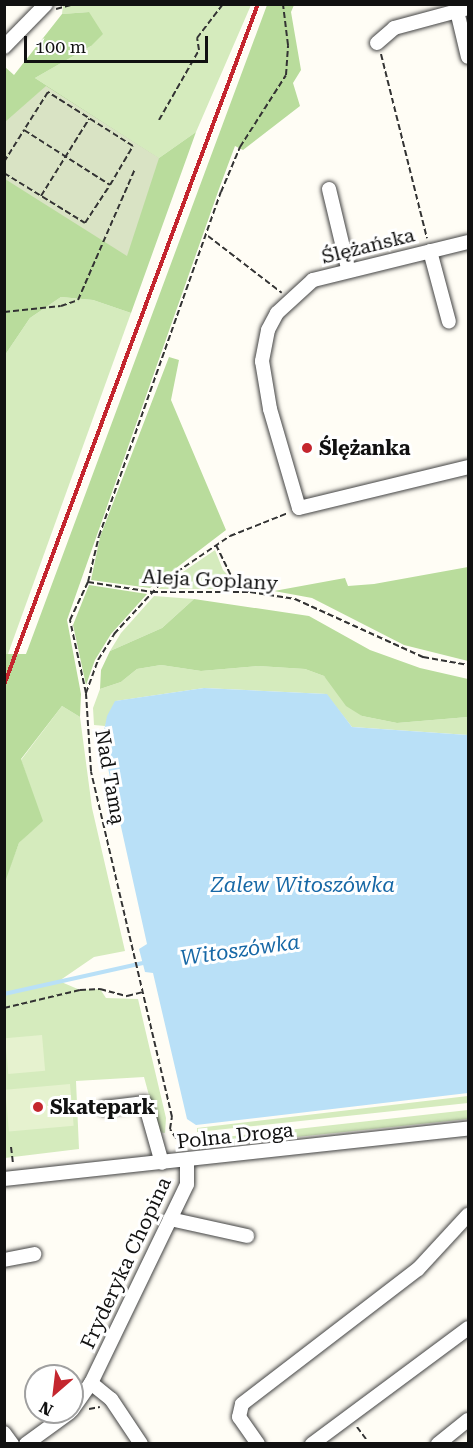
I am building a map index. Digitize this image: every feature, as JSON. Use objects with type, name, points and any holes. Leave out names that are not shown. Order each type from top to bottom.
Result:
[{"type":"street","points":[[4,47],[50,7]]},
{"type":"street","points":[[377,43],[394,28],[463,10],[468,57]]},
{"type":"street","points":[[329,189],[348,268]]},
{"type":"street","name":"Ślężańska","points":[[299,508],[270,409],[262,361],[268,330],[289,298],[313,280],[348,268],[468,242]]},
{"type":"street","points":[[430,251],[449,322]]},
{"type":"street","points":[[299,508],[468,467]]},
{"type":"street","points":[[104,1108],[145,1103],[162,1163]]},
{"type":"street","name":"Polna Droga","points":[[4,1179],[468,1129]]},
{"type":"street","name":"Fryderyka Chopina","points":[[84,1395],[187,1184],[187,1161]]},
{"type":"street","points":[[258,1443],[239,1417],[242,1404],[418,1269],[468,1215]]},
{"type":"street","points":[[170,1219],[247,1236]]},
{"type":"street","points":[[4,1260],[34,1254]]},
{"type":"street","points":[[312,1443],[468,1328]]},
{"type":"street","points":[[91,1383],[111,1399],[141,1443]]},
{"type":"street","points":[[438,1443],[468,1420]]},
{"type":"street","name":"Fryderyka Chopina","points":[[26,1443],[55,1424]]},
{"type":"street","points":[[4,1433],[12,1443]]},
{"type":"path","points":[[50,7],[75,4]]},
{"type":"path","points":[[159,120],[199,50],[197,38],[224,4]]},
{"type":"path","points":[[86,693],[70,620],[88,582],[99,536],[240,147],[286,75],[288,45],[283,4]]},
{"type":"path","points":[[377,43],[430,251]]},
{"type":"path","points":[[4,162],[48,92],[133,146],[85,223],[4,173]]},
{"type":"path","points":[[41,196],[90,119]]},
{"type":"path","points":[[24,130],[110,184]]},
{"type":"path","points":[[4,312],[61,306],[78,300],[135,169]]},
{"type":"path","points":[[207,235],[289,298]]},
{"type":"path","name":"Nad Tamą","points":[[181,1147],[170,1128],[172,1117],[91,771],[86,693],[98,660],[114,634],[152,592],[216,545],[299,508]]},
{"type":"path","points":[[216,545],[231,576],[250,592]]},
{"type":"path","name":"Aleja Goplany","points":[[88,582],[152,592],[250,592],[295,599],[423,657],[468,665]]},
{"type":"path","points":[[4,1008],[80,990],[100,989],[127,996],[143,992]]},
{"type":"path","points":[[11,1147],[13,1163]]},
{"type":"path","points":[[84,1409],[94,1406],[109,1411]]},
{"type":"path","points":[[354,1423],[366,1438]]},
{"type":"green space","points":[[63,5],[251,5],[196,132],[159,158],[35,78],[91,46],[89,12],[62,14]]},
{"type":"green space","points":[[267,5],[294,5],[291,12],[301,70],[293,83],[300,106],[243,150],[235,146],[67,620],[81,694],[80,717],[62,706],[21,759],[43,821],[19,843],[5,882],[5,654],[26,654]]},
{"type":"green space","points":[[89,12],[103,34],[91,46],[35,78],[159,158],[196,132],[131,313],[93,300],[61,297],[30,318],[5,355],[5,67],[14,75],[62,14]]},
{"type":"green space","points":[[46,86],[159,158],[127,256],[5,179],[5,122]]},
{"type":"green space","points":[[61,297],[93,300],[131,313],[8,654],[5,654],[5,355],[30,318]]},
{"type":"green space","points":[[169,357],[179,360],[171,400],[226,530],[150,588],[91,580],[100,537]]},
{"type":"green space","points":[[215,550],[223,570],[241,589],[158,589]]},
{"type":"green space","points":[[468,567],[468,661],[404,645],[312,598],[274,591],[345,578],[348,586],[374,584]]},
{"type":"green space","points":[[89,585],[147,594],[111,634],[95,660],[86,685],[73,625]]},
{"type":"green space","points":[[154,596],[194,599],[162,628],[110,651],[121,633]]},
{"type":"green space","points":[[194,599],[309,616],[370,650],[420,668],[468,679],[468,717],[397,723],[362,716],[346,706],[324,676],[305,669],[258,666],[201,671],[161,665],[137,669],[121,682],[100,689],[101,670],[110,651],[162,628]]},
{"type":"green space","points":[[161,665],[201,671],[258,666],[305,669],[324,676],[362,716],[397,723],[468,717],[468,735],[352,727],[326,694],[204,688],[116,701],[105,726],[94,725],[93,708],[100,689],[121,682],[137,669]]},
{"type":"green space","points":[[62,706],[80,717],[92,808],[125,951],[94,957],[59,981],[80,990],[100,989],[106,998],[138,999],[166,1118],[165,1133],[159,1132],[144,1077],[76,1081],[79,1149],[5,1158],[4,882],[19,843],[42,821],[21,760]]},
{"type":"green space","points":[[42,1035],[45,1071],[8,1074],[5,1038]]},
{"type":"green space","name":"Skatepark","points":[[70,1084],[74,1126],[9,1132],[5,1090]]},
{"type":"green space","points":[[468,1096],[468,1103],[197,1132],[197,1128]]},
{"type":"green space","points":[[468,1110],[468,1119],[229,1144],[216,1138]]},
{"type":"water","name":"Zalew Witoszówka","points":[[204,688],[327,694],[352,727],[468,735],[468,1093],[196,1125],[187,1119],[153,973],[145,972],[139,949],[147,944],[102,741],[107,716],[115,701]]},
{"type":"waterway","name":"Witoszówka","points":[[4,994],[147,962]]},
{"type":"railway","points":[[4,685],[258,4]]},
{"type":"place","name":"Ślężanka","points":[[307,448]]},
{"type":"place","name":"Skatepark","points":[[38,1107]]}]
